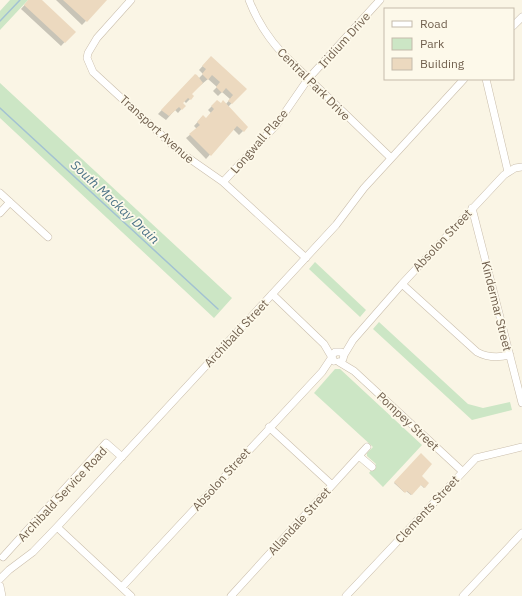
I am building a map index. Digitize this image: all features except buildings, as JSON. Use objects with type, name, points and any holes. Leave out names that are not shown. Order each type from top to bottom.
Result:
[{"type":"street","name":"Transport Avenue","points":[[131,0],[92,46],[87,58],[89,65],[94,72],[180,152],[222,182],[306,258]]},
{"type":"street","name":"Central Park Drive","points":[[249,0],[256,17],[271,41],[308,79],[391,158]]},
{"type":"street","name":"Iridium Drive","points":[[308,79],[380,0]]},
{"type":"street","points":[[514,25],[522,17]]},
{"type":"street","name":"Longwall Place","points":[[222,182],[277,124],[308,79]]},
{"type":"street","name":"Archibald Street","points":[[0,579],[9,570],[33,552],[122,457],[336,225],[364,188],[463,80]]},
{"type":"street","points":[[486,80],[508,172]]},
{"type":"street","name":"Absolon Street","points":[[122,588],[269,427],[353,340],[472,208],[508,172],[522,167]]},
{"type":"street","points":[[0,193],[48,237]]},
{"type":"street","points":[[0,213],[10,202]]},
{"type":"street","name":"Kindermar Street","points":[[472,208],[522,403]]},
{"type":"street","points":[[402,284],[483,356],[494,358],[510,355]]},
{"type":"street","name":"Pompey Street","points":[[272,294],[462,471]]},
{"type":"street","points":[[269,427],[332,485]]},
{"type":"street","name":"Archibald Service Road","points":[[3,557],[106,443],[122,457]]},
{"type":"street","name":"Allandale Street","points":[[231,596],[368,447]]},
{"type":"street","name":"Clements Street","points":[[346,596],[462,471],[476,458],[522,447]]},
{"type":"street","points":[[360,456],[372,467]]},
{"type":"street","points":[[57,527],[131,596]]},
{"type":"street","points":[[463,596],[522,533]]},
{"type":"street","points":[[0,586],[2,596]]},
{"type":"green space","points":[[10,0],[28,0],[0,30],[0,11]]},
{"type":"green space","points":[[0,83],[232,298],[214,318],[0,118]]},
{"type":"green space","points":[[315,262],[366,310],[360,317],[309,269]]},
{"type":"green space","points":[[379,322],[468,404],[483,408],[510,402],[512,410],[472,420],[373,329]]},
{"type":"green space","points":[[335,369],[340,369],[422,445],[383,487],[369,473],[376,464],[367,456],[367,453],[373,447],[314,393]]},
{"type":"waterway","points":[[0,21],[20,0]]},
{"type":"waterway","name":"South Mackay Drain","points":[[0,108],[218,309]]}]
